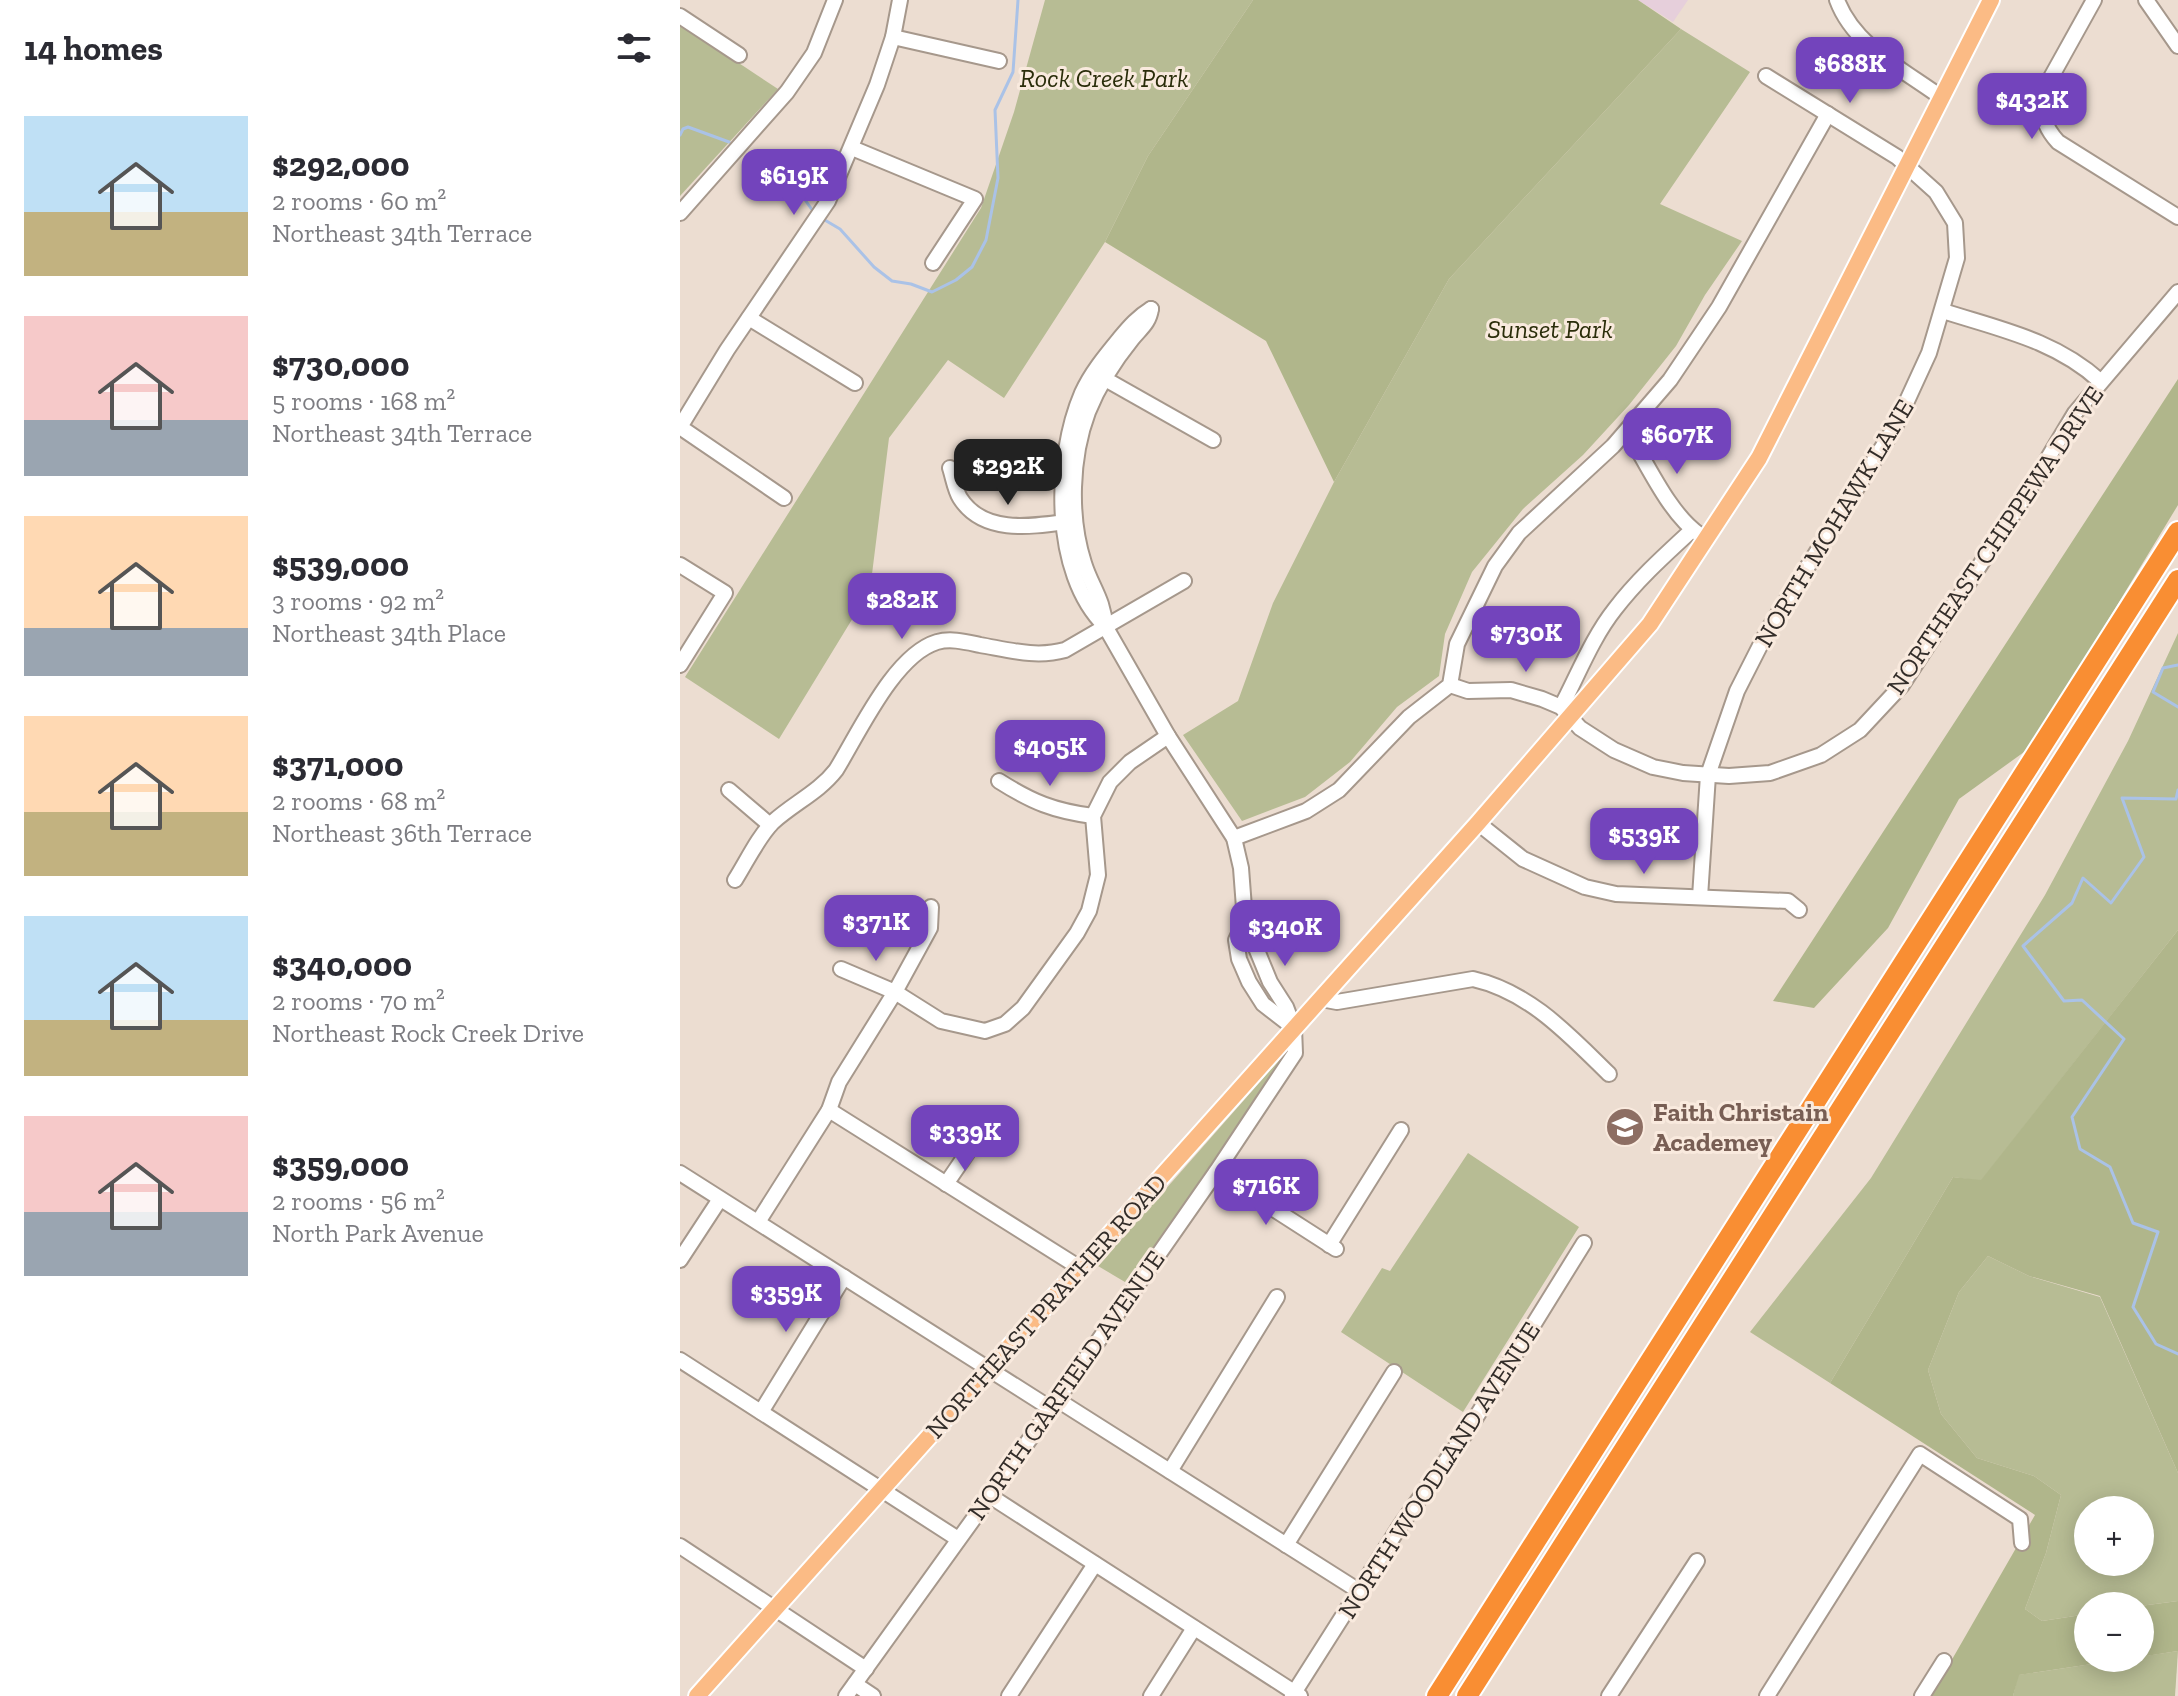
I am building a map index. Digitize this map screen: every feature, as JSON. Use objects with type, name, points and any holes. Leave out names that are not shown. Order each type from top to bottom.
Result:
[{"type":"highway","points":[[1437,1696],[2178,532]]},
{"type":"highway","points":[[1467,1696],[2178,580]]},
{"type":"main road","name":"NORTHEAST PRATHER ROAD","points":[[697,1696],[1478,823],[1566,712],[1650,624],[1759,458],[1991,0]]},
{"type":"street","points":[[680,213],[787,92],[814,53],[835,0]]},
{"type":"street","points":[[784,498],[680,427],[828,201],[877,85],[893,37],[900,0]]},
{"type":"street","points":[[1837,0],[1847,23],[1864,42],[1942,98]]},
{"type":"street","points":[[2094,0],[2044,90],[2041,107],[2045,124],[2058,142],[2178,217]]},
{"type":"street","points":[[2146,0],[2178,46]]},
{"type":"street","points":[[680,16],[739,55]]},
{"type":"street","points":[[893,37],[999,61]]},
{"type":"street","name":"NORTH MOHAWK LANE","points":[[1700,897],[1708,775],[1744,674],[1768,630],[1895,427],[1924,368],[1957,258],[1955,223],[1936,192],[1897,157],[1766,76]]},
{"type":"street","points":[[1234,838],[1306,811],[1339,790],[1409,717],[1450,685],[1457,644],[1495,566],[1533,519],[1627,431],[1670,380],[1701,337],[1828,114]]},
{"type":"street","points":[[852,148],[975,199],[933,263]]},
{"type":"street","name":"NORTHEAST CHIPPEWA DRIVE","points":[[1566,712],[1600,743],[1635,760],[1653,767],[1708,775],[1770,773],[1800,764],[1841,743],[1879,712],[1902,685],[2027,493],[2052,447],[2100,381],[2178,292]]},
{"type":"street","points":[[1943,311],[2047,344],[2082,364],[2100,381]]},
{"type":"street","points":[[749,318],[855,383]]},
{"type":"street","points":[[1213,440],[1100,376],[1079,445],[1070,521],[1085,567],[1104,608],[1105,626],[1168,736],[1234,838],[1241,868],[1245,921],[1270,982],[1286,1007],[1294,1028]]},
{"type":"street","points":[[1627,431],[1673,507],[1692,530],[1707,540]]},
{"type":"street","points":[[950,468],[959,497],[987,522],[1006,526],[1070,521]]},
{"type":"street","points":[[1450,685],[1468,691],[1489,689],[1518,692],[1566,712],[1601,629],[1614,610],[1665,552],[1692,530]]},
{"type":"street","points":[[680,565],[725,593],[680,665]]},
{"type":"street","points":[[735,880],[770,825],[824,785],[899,667],[922,649],[939,642],[956,641],[1047,655],[1065,650],[1184,581]]},
{"type":"street","points":[[841,969],[895,992],[941,1021],[985,1031],[1005,1024],[1023,1008],[1077,933],[1089,911],[1098,875],[1093,816],[1110,782],[1130,762],[1168,736]]},
{"type":"street","points":[[999,781],[1032,802],[1062,812],[1093,816]]},
{"type":"street","points":[[729,790],[770,825]]},
{"type":"street","points":[[1478,823],[1523,859],[1585,887],[1616,894],[1788,901],[1799,910]]},
{"type":"street","points":[[758,1222],[829,1110],[839,1082],[895,992],[930,928],[931,907]]},
{"type":"street","points":[[1321,999],[1337,1002],[1473,979],[1494,984],[1553,1020],[1609,1074]]},
{"type":"street","name":"NORTH GARFIELD AVENUE","points":[[850,1690],[990,1496],[1288,1065],[1296,1044],[1294,1028]]},
{"type":"street","points":[[829,1110],[1080,1268]]},
{"type":"street","points":[[1216,1172],[1332,1247],[1401,1130]]},
{"type":"street","points":[[946,1184],[974,1143]]},
{"type":"street","points":[[680,1173],[990,1369],[1170,1471],[1359,1591]]},
{"type":"street","points":[[680,1260],[720,1199]]},
{"type":"street","name":"NORTH WOODLAND AVENUE","points":[[1295,1695],[1400,1526],[1478,1414],[1584,1243]]},
{"type":"street","points":[[761,1412],[844,1277]]},
{"type":"street","points":[[1170,1471],[1277,1297]]},
{"type":"street","points":[[680,1360],[958,1539]]},
{"type":"street","points":[[1286,1545],[1394,1372]]},
{"type":"street","points":[[1767,1696],[1920,1454],[2020,1519],[2022,1543]]},
{"type":"street","points":[[990,1496],[1295,1695]]},
{"type":"street","points":[[680,1546],[866,1669]]},
{"type":"street","points":[[1609,1696],[1697,1561]]},
{"type":"street","points":[[1009,1696],[1095,1564]]},
{"type":"street","points":[[1151,1696],[1194,1628]]},
{"type":"street","points":[[1922,1696],[1944,1661]]},
{"type":"street","points":[[850,1690],[873,1696]]},
{"type":"shaded area","points":[[1638,0],[1688,0],[1673,22]]},
{"type":"green space","name":"Rock Creek Park","points":[[1045,0],[1253,0],[1148,156],[1105,242],[1004,398],[948,360],[889,438],[870,590],[779,739],[685,677],[981,208],[1014,112]]},
{"type":"green space","points":[[1253,0],[1638,0],[1681,29],[1449,279],[1334,482],[1266,341],[1105,242],[1148,156]]},
{"type":"green space","points":[[680,24],[778,89],[680,196]]},
{"type":"green space","name":"Sunset Park","points":[[1681,29],[1750,72],[1660,204],[1742,241],[1705,295],[1676,346],[1629,405],[1583,455],[1523,509],[1472,572],[1445,634],[1439,676],[1397,707],[1350,762],[1305,797],[1242,821],[1183,735],[1238,701],[1273,603],[1334,482],[1449,279]]},
{"type":"green space","points":[[2178,379],[2178,505],[2031,747],[1959,799],[1888,928],[1814,1008],[1773,1001]]},
{"type":"green space","points":[[2178,633],[2178,930],[1981,1181],[1953,1177],[1830,1383],[1750,1332],[1871,1178],[2045,895],[2128,741]]},
{"type":"green space","points":[[2178,930],[2178,1473],[2100,1296],[2029,1276],[1988,1256],[1959,1292],[1928,1370],[1941,1414],[1977,1458],[2034,1476],[2061,1495],[2046,1553],[2025,1609],[2042,1621],[2074,1616],[2074,1667],[2019,1675],[2013,1696],[1931,1696],[2035,1515],[1830,1383],[1953,1177],[1981,1180]]},
{"type":"green space","points":[[1289,1049],[1278,1071],[1130,1285],[1098,1266]]},
{"type":"green space","points":[[1468,1153],[1579,1227],[1463,1412],[1341,1332],[1382,1268],[1390,1271]]},
{"type":"green space","points":[[1988,1256],[2029,1276],[2100,1297],[2178,1473],[2178,1601],[2154,1604],[2154,1592],[2074,1592],[2074,1616],[2042,1621],[2025,1609],[2046,1553],[2061,1495],[2034,1476],[1977,1458],[1941,1414],[1928,1370],[1959,1292]]},
{"type":"green space","points":[[2178,1601],[2178,1651],[2154,1655],[2154,1604]]},
{"type":"green space","points":[[2178,1651],[2175,1696],[2013,1696],[2018,1675],[2074,1667],[2074,1672],[2154,1672],[2154,1655]]},
{"type":"waterway","points":[[823,219],[840,229],[874,267],[892,281],[932,292],[956,280],[972,267],[986,240],[998,178],[995,110],[1013,72],[1018,0]]},
{"type":"waterway","points":[[680,135],[688,127],[729,142]]},
{"type":"waterway","points":[[751,155],[780,172],[796,187],[815,214]]},
{"type":"waterway","points":[[2178,665],[2163,668],[2153,692],[2178,707]]},
{"type":"waterway","points":[[2178,790],[2176,799],[2122,798],[2144,857],[2111,903],[2083,878],[2072,903],[2023,946],[2064,1001],[2082,1000],[2124,1039],[2072,1117],[2080,1149],[2110,1167],[2133,1223],[2158,1232],[2133,1307],[2156,1344],[2178,1354]]},
{"type":"place","name":"Faith Christain Academey","points":[[1625,1127]]}]
